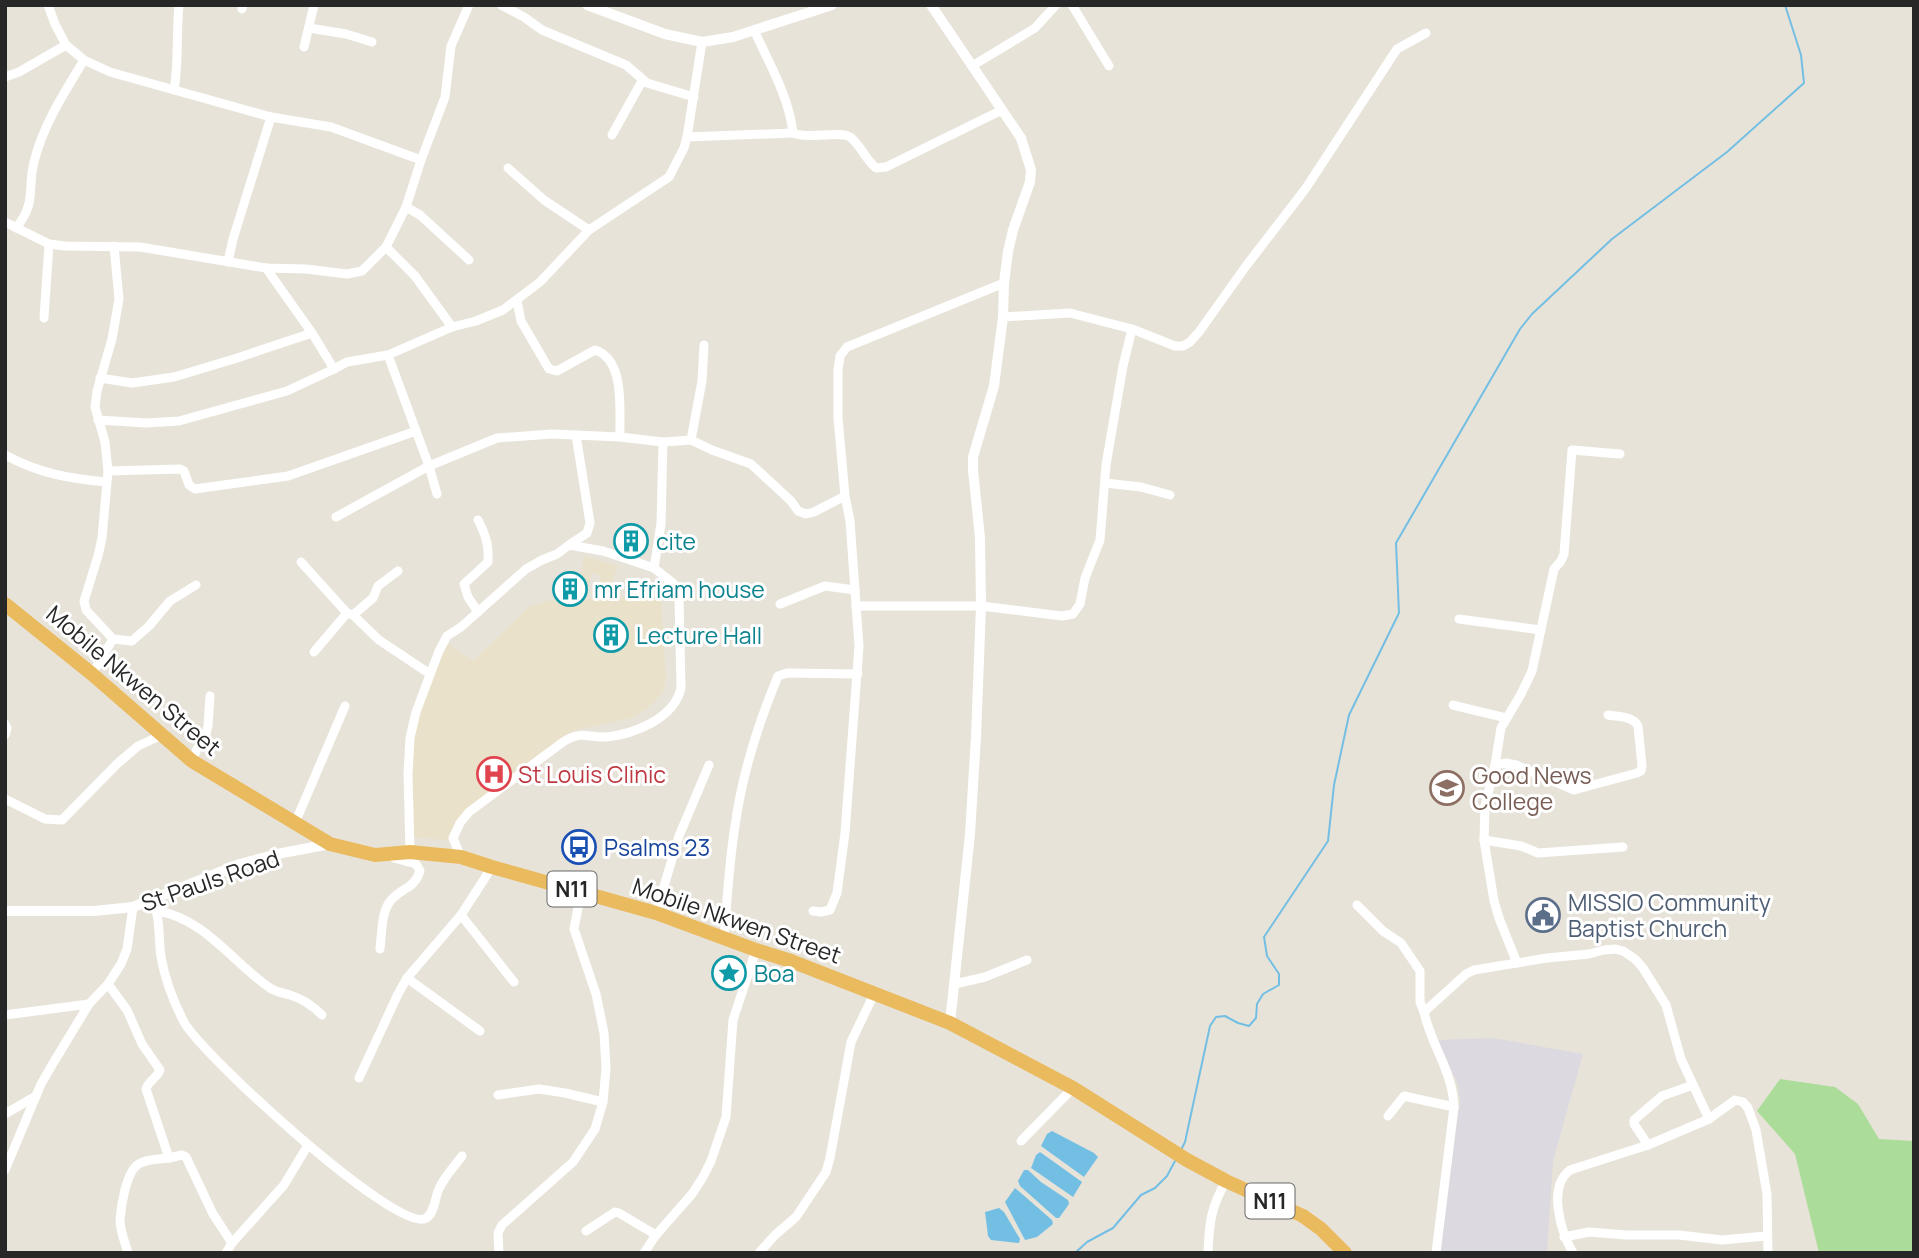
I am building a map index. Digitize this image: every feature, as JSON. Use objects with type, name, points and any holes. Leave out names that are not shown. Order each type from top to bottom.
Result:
[{"type":"highway","name":"Mobile Nkwen Street","points":[[5,604],[92,674],[192,761],[330,844],[375,855],[410,852],[461,857],[656,913],[791,961],[950,1023],[1073,1088],[1187,1160],[1303,1216],[1321,1229],[1345,1253]]},
{"type":"street","points":[[48,5],[66,45],[84,60],[118,75],[271,117],[331,127],[421,160]]},
{"type":"street","points":[[174,90],[178,64],[179,5]]},
{"type":"street","points":[[304,47],[314,5]]},
{"type":"street","points":[[5,222],[49,244],[159,250],[266,268],[347,274],[362,271],[386,247],[406,207],[445,97],[451,46],[469,5]]},
{"type":"street","points":[[500,5],[542,30],[626,65],[633,69],[642,81],[694,97]]},
{"type":"street","points":[[592,6],[665,34],[702,42],[733,37],[832,5]]},
{"type":"street","points":[[931,5],[1021,138],[1031,167],[1030,183],[1013,230],[1004,283],[1003,317],[994,386],[973,457],[980,538],[981,606],[971,834],[950,1023]]},
{"type":"street","points":[[1072,5],[1110,66]]},
{"type":"street","points":[[972,66],[1035,28],[1052,6]]},
{"type":"street","points":[[309,28],[346,34],[372,42]]},
{"type":"street","points":[[754,30],[783,94],[793,133]]},
{"type":"street","points":[[1003,317],[1070,313],[1132,329],[1175,345],[1183,346],[1190,342],[1306,188],[1397,49],[1426,33]]},
{"type":"street","points":[[97,420],[126,423],[180,421],[287,391],[347,362],[388,355],[453,327],[503,310],[540,282],[589,230],[669,177],[687,137],[702,42]]},
{"type":"street","points":[[5,77],[66,45]]},
{"type":"street","points":[[16,228],[28,209],[34,163],[52,113],[84,60]]},
{"type":"street","points":[[612,135],[642,81]]},
{"type":"street","points":[[687,137],[842,134],[850,137],[868,162],[876,168],[886,167],[1002,110]]},
{"type":"street","points":[[228,262],[271,117]]},
{"type":"street","points":[[508,168],[544,200],[589,230]]},
{"type":"street","points":[[406,207],[420,215],[469,260]]},
{"type":"street","points":[[44,318],[49,244]]},
{"type":"street","points":[[114,246],[119,299],[95,407],[105,442],[108,471],[102,538],[84,601],[86,610],[113,639],[132,641],[170,601],[196,585]]},
{"type":"street","points":[[386,247],[415,275],[453,327]]},
{"type":"street","points":[[266,268],[334,369]]},
{"type":"street","points":[[813,911],[830,910],[837,893],[845,833],[858,674],[859,646],[850,521],[838,418],[840,356],[847,347],[1004,283]]},
{"type":"street","points":[[517,301],[521,321],[552,371],[557,371],[595,351],[603,353],[610,360],[615,368],[619,390],[620,437]]},
{"type":"street","points":[[856,606],[981,606],[1062,616],[1073,614],[1080,604],[1085,578],[1100,540],[1106,465],[1132,329]]},
{"type":"street","points":[[100,378],[132,383],[174,377],[312,333]]},
{"type":"street","points":[[691,440],[702,381],[704,345]]},
{"type":"street","points":[[388,355],[437,494]]},
{"type":"street","points":[[108,471],[180,469],[184,471],[189,485],[195,489],[240,484],[288,476],[416,430]]},
{"type":"street","points":[[335,517],[429,466],[497,438],[552,434],[663,442],[691,440],[751,464],[791,500],[798,511],[806,514],[845,496]]},
{"type":"street","points":[[410,852],[410,738],[430,674],[447,636],[526,569],[557,554],[587,533],[590,523],[576,435]]},
{"type":"street","points":[[653,568],[660,524],[663,442]]},
{"type":"street","points":[[1517,963],[1496,909],[1484,840],[1485,806],[1499,737],[1529,679],[1554,569],[1564,554],[1572,450],[1620,454]]},
{"type":"street","points":[[5,455],[24,465],[63,477],[106,482]]},
{"type":"street","points":[[1105,483],[1141,487],[1170,495]]},
{"type":"street","points":[[478,520],[486,535],[488,562],[464,584],[468,597],[478,612]]},
{"type":"street","points":[[461,857],[453,838],[460,823],[482,802],[576,734],[601,737],[640,729],[656,720],[674,704],[679,695],[679,596],[673,583],[653,568],[603,551],[569,545]]},
{"type":"street","points":[[301,562],[350,614],[379,640],[430,674]]},
{"type":"street","points":[[314,652],[350,614],[373,598],[378,586],[398,571]]},
{"type":"street","points":[[780,604],[825,586],[855,590]]},
{"type":"street","points":[[1459,619],[1541,630]]},
{"type":"street","points":[[92,674],[113,639]]},
{"type":"street","points":[[724,938],[734,827],[742,786],[778,676],[787,673],[858,674]]},
{"type":"street","points":[[192,761],[197,749],[204,742],[210,696]]},
{"type":"street","points":[[1453,705],[1507,718]]},
{"type":"street","points":[[295,823],[345,706]]},
{"type":"street","points":[[1495,765],[1516,765],[1574,790],[1641,771],[1638,726],[1631,719],[1608,715]]},
{"type":"street","points":[[5,724],[8,728],[5,735]]},
{"type":"street","points":[[5,799],[45,819],[62,820],[127,755],[138,746],[162,735]]},
{"type":"street","points":[[656,913],[679,836],[709,765]]},
{"type":"street","points":[[1484,840],[1521,846],[1538,853],[1623,847]]},
{"type":"street","name":"St Pauls Road","points":[[5,911],[94,911],[133,907],[240,864],[330,844]]},
{"type":"street","points":[[375,855],[416,864],[420,871],[416,881],[391,899],[385,910],[380,948]]},
{"type":"street","points":[[359,1077],[407,978],[461,915],[492,867]]},
{"type":"street","points":[[499,1253],[498,1233],[502,1225],[573,1162],[595,1129],[603,1102],[606,1068],[604,1033],[596,994],[574,929],[582,892]]},
{"type":"street","points":[[152,900],[158,911],[159,938],[166,979],[186,1026],[201,1045],[276,1118],[391,1208],[414,1218],[424,1219],[429,1215],[442,1182],[462,1156]]},
{"type":"street","points":[[1357,905],[1383,931],[1401,943],[1420,971],[1420,1002],[1452,1086],[1454,1107],[1436,1253]]},
{"type":"street","points":[[5,1170],[36,1096],[55,1060],[89,1004],[108,984],[121,964],[127,949],[133,907]]},
{"type":"street","points":[[158,911],[180,916],[232,954],[267,986],[276,992],[306,1002],[323,1015]]},
{"type":"street","points":[[461,915],[514,982]]},
{"type":"street","points":[[1424,1012],[1466,974],[1474,971],[1615,949],[1623,951],[1635,959],[1655,984],[1666,1005],[1681,1059],[1709,1119]]},
{"type":"street","points":[[644,1253],[692,1194],[703,1177],[720,1136],[726,1117],[733,1020],[756,950]]},
{"type":"street","points":[[955,984],[985,977],[1027,960]]},
{"type":"street","points":[[407,978],[480,1031]]},
{"type":"street","points":[[108,984],[127,1010],[142,1044],[160,1070],[145,1089],[169,1158]]},
{"type":"street","points":[[759,1253],[796,1217],[826,1172],[852,1042],[874,994]]},
{"type":"street","points":[[5,1015],[89,1004]]},
{"type":"street","points":[[1648,1145],[1634,1120],[1662,1096],[1693,1085]]},
{"type":"street","points":[[1021,1141],[1073,1088]]},
{"type":"street","points":[[498,1095],[539,1089],[603,1102]]},
{"type":"street","points":[[5,1114],[36,1096]]},
{"type":"street","points":[[1388,1116],[1404,1096],[1454,1107]]},
{"type":"street","points":[[1573,1253],[1561,1225],[1558,1197],[1562,1175],[1648,1145],[1709,1119],[1735,1100],[1743,1102],[1748,1108],[1756,1130],[1767,1194],[1768,1253]]},
{"type":"street","points":[[226,1253],[284,1185],[308,1144]]},
{"type":"street","points":[[128,1253],[120,1219],[127,1185],[136,1166],[143,1162],[182,1155],[186,1157],[213,1214],[232,1243]]},
{"type":"street","points":[[1208,1253],[1209,1221],[1217,1196],[1226,1181]]},
{"type":"street","points":[[586,1231],[615,1212],[656,1235]]},
{"type":"street","points":[[1564,1237],[1589,1232],[1679,1235],[1722,1240],[1766,1236]]},
{"type":"shaded area","points":[[584,556],[618,566],[608,591],[598,589],[601,576],[592,573],[588,587],[580,585]]},
{"type":"shaded area","points":[[661,598],[666,680],[663,692],[647,709],[631,718],[571,731],[487,793],[452,841],[405,836],[415,715],[445,642],[473,661],[530,606],[556,599]]},
{"type":"shaded area","points":[[1493,1038],[1583,1054],[1553,1161],[1547,1253],[1440,1253],[1460,1099],[1457,1082],[1437,1040]]},
{"type":"green space","points":[[1780,1079],[1835,1087],[1858,1104],[1879,1139],[1914,1141],[1914,1253],[1819,1253],[1795,1154],[1757,1111]]},
{"type":"water","points":[[1052,1131],[1098,1157],[1084,1177],[1041,1146],[1047,1134]]},
{"type":"water","points":[[1040,1152],[1082,1182],[1073,1197],[1031,1168]]},
{"type":"water","points":[[1024,1170],[1028,1170],[1068,1200],[1069,1204],[1059,1218],[1020,1186],[1018,1181]]},
{"type":"water","points":[[1015,1188],[1052,1220],[1053,1224],[1037,1237],[1025,1240],[1005,1202]]},
{"type":"water","points":[[999,1208],[1020,1239],[1019,1243],[991,1240],[988,1236],[985,1212]]},
{"type":"waterway","points":[[1181,1150],[1210,1026],[1216,1017],[1225,1016],[1249,1026],[1256,1018],[1257,1004],[1263,994],[1279,985],[1279,974],[1267,956],[1264,937],[1328,841],[1334,785],[1349,715],[1399,613],[1396,543],[1520,329],[1532,314],[1612,239],[1727,152],[1804,83],[1801,55],[1785,5]]},
{"type":"waterway","points":[[1075,1253],[1087,1242],[1113,1228],[1141,1195],[1155,1188],[1167,1176],[1175,1161]]},
{"type":"place","name":"cite","points":[[631,541]]},
{"type":"place","name":"mr Efriam house","points":[[570,589]]},
{"type":"place","name":"Lecture Hall","points":[[611,635]]},
{"type":"place","name":"St Louis Clinic","points":[[494,774]]},
{"type":"place","name":"Good News College","points":[[1447,788]]},
{"type":"place","name":"Psalms 23","points":[[579,847]]},
{"type":"place","name":"MISSIO Community Baptist Church","points":[[1543,915]]},
{"type":"place","name":"Boa","points":[[729,973]]}]
